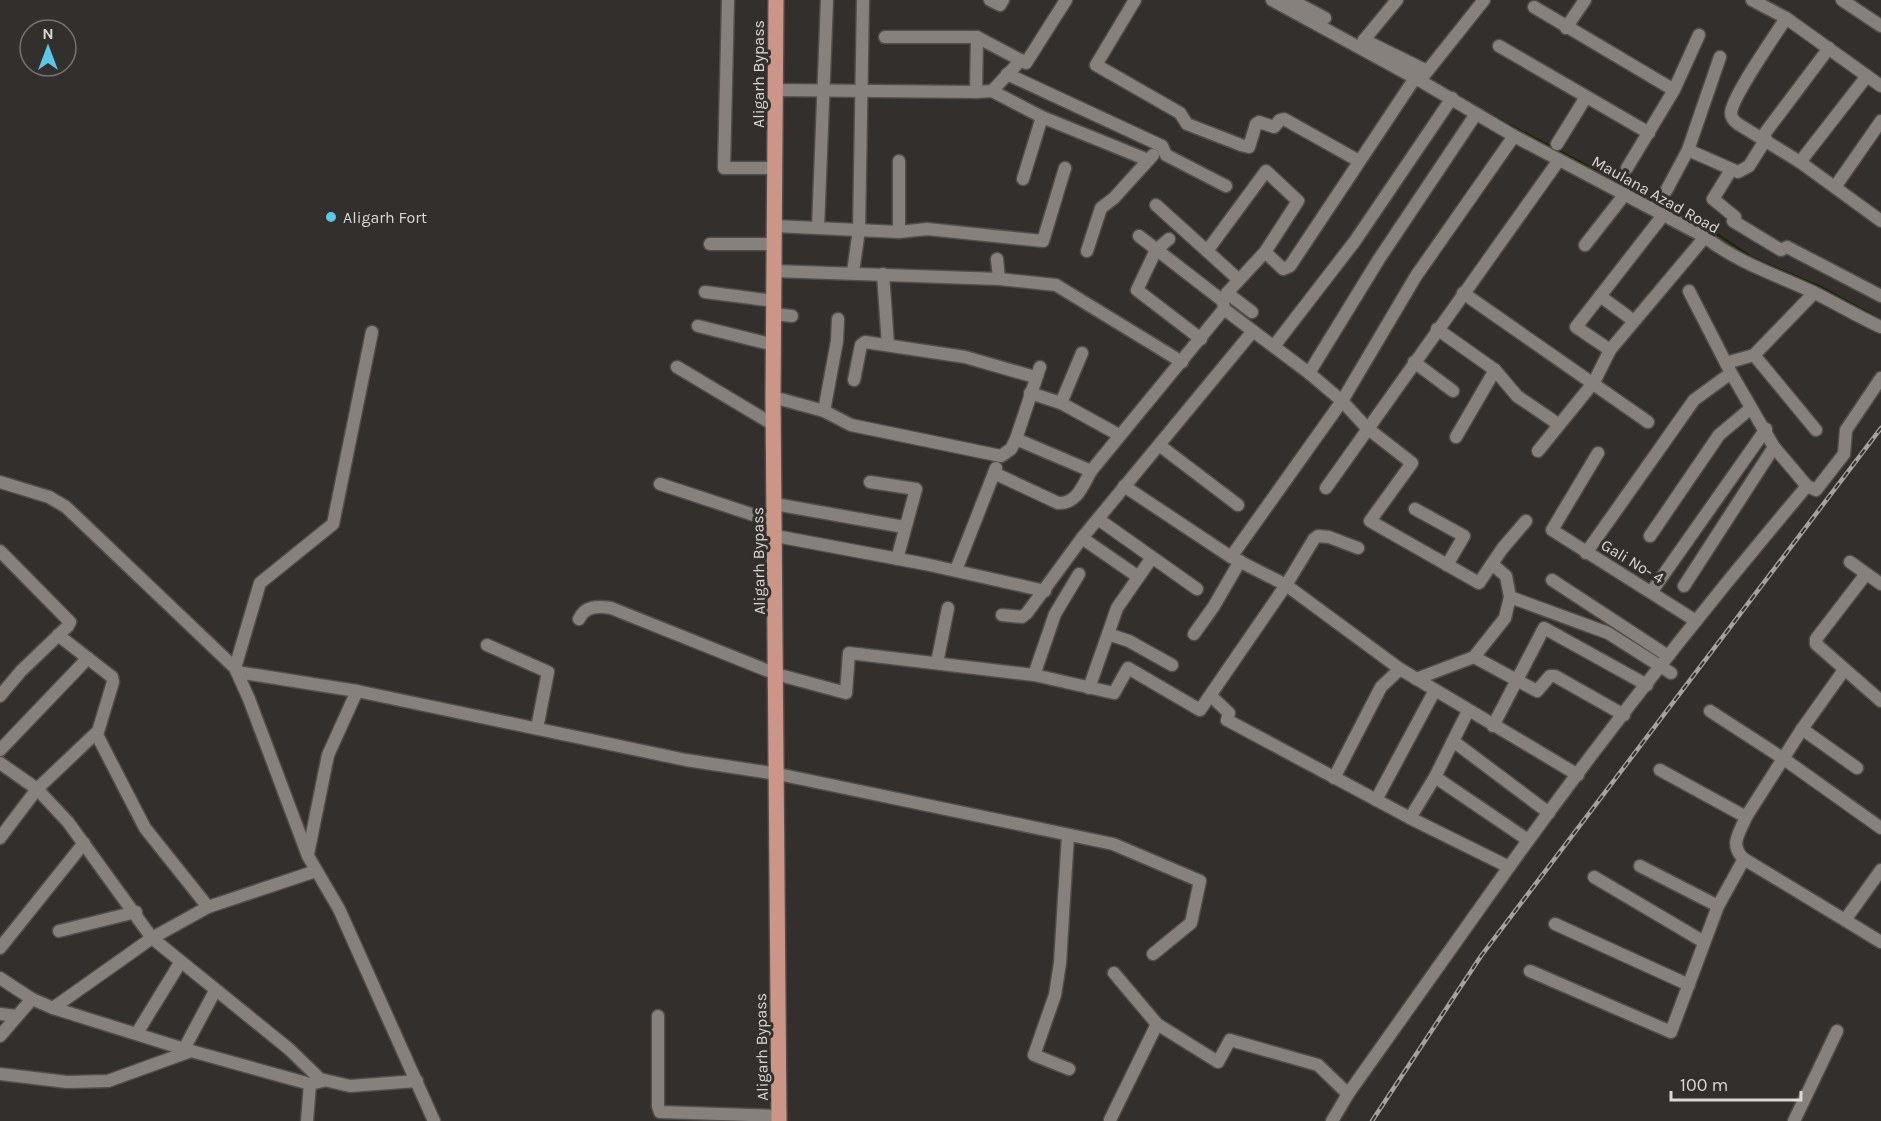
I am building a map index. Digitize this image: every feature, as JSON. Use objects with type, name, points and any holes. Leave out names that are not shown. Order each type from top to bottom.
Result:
[{"type":"main road","name":"Aligarh Bypass","points":[[776,0],[773,397],[776,529],[779,1118]]},
{"type":"street","points":[[728,0],[724,168],[775,168]]},
{"type":"street","points":[[818,228],[827,0]]},
{"type":"street","points":[[853,272],[860,230],[863,0]]},
{"type":"street","points":[[990,0],[1000,5],[1003,0]]},
{"type":"street","points":[[885,37],[977,37],[1026,63],[1066,0]]},
{"type":"street","points":[[1135,0],[1096,65],[1180,113],[1187,124],[1241,145],[1249,147],[1256,124],[1259,122],[1274,127],[1284,119],[1359,161]]},
{"type":"street","points":[[1272,0],[1421,76]]},
{"type":"street","points":[[1292,0],[1311,4],[1421,76]]},
{"type":"street","points":[[1364,40],[1397,0]]},
{"type":"street","points":[[1265,252],[1283,269],[1290,266],[1359,161],[1421,76],[1484,0]]},
{"type":"street","points":[[1566,28],[1585,0]]},
{"type":"street","points":[[1752,0],[1786,18],[1881,86]]},
{"type":"street","points":[[1842,0],[1881,26]]},
{"type":"street","points":[[1534,7],[1674,90]]},
{"type":"street","points":[[1786,18],[1740,91],[1731,113],[1738,124],[1800,162],[1881,221]]},
{"type":"street","points":[[1627,168],[1674,90],[1699,35]]},
{"type":"street","points":[[976,93],[977,37]]},
{"type":"street","points":[[1499,46],[1649,133]]},
{"type":"street","points":[[1688,150],[1737,172],[1749,166],[1764,138],[1829,48]]},
{"type":"street","points":[[1666,191],[1688,150],[1720,57]]},
{"type":"street","points":[[992,91],[1021,60]]},
{"type":"street","points":[[1007,74],[1162,146],[1166,155],[1226,186]]},
{"type":"street","name":"Maulana Azad Road","points":[[1421,76],[1476,114],[1664,214],[1705,237],[1721,250],[1881,327]]},
{"type":"street","points":[[1800,162],[1867,76]]},
{"type":"street","points":[[776,90],[976,93],[992,91],[1042,117],[1148,160]]},
{"type":"street","points":[[1557,144],[1586,97]]},
{"type":"street","points":[[1274,346],[1355,241],[1452,98]]},
{"type":"street","points":[[1309,373],[1378,259],[1476,114]]},
{"type":"street","points":[[1023,179],[1042,117]]},
{"type":"street","points":[[1835,187],[1881,121]]},
{"type":"street","points":[[1194,634],[1214,606],[1236,559],[1342,401],[1416,276],[1514,136]]},
{"type":"street","points":[[1087,251],[1101,208],[1114,198],[1162,146]]},
{"type":"street","points":[[1326,488],[1559,159]]},
{"type":"street","points":[[899,161],[899,232]]},
{"type":"street","points":[[775,226],[899,232],[927,229],[1043,241],[1065,168]]},
{"type":"street","points":[[1731,170],[1713,199],[1735,217],[1733,221],[1781,250],[1788,247],[1881,296]]},
{"type":"street","points":[[994,473],[1058,503],[1065,503],[1075,498],[1091,471],[1119,435],[1201,339],[1238,279],[1265,252],[1298,201],[1266,171],[1207,251]]},
{"type":"street","points":[[1585,244],[1625,194]]},
{"type":"street","points":[[1156,205],[1238,279]]},
{"type":"street","points":[[1610,350],[1576,327],[1664,214]]},
{"type":"street","points":[[1139,236],[1225,301],[1253,331],[1309,373],[1342,401],[1367,428],[1412,463],[1370,522],[1479,583],[1526,522]]},
{"type":"street","points":[[1538,451],[1558,423],[1594,382],[1610,350],[1705,237]]},
{"type":"street","points":[[1169,239],[1156,250],[1137,291],[1201,339]]},
{"type":"street","points":[[710,244],[774,244]]},
{"type":"street","points":[[997,259],[999,279]]},
{"type":"street","points":[[774,271],[853,272],[999,279],[1056,285],[1130,327],[1182,362]]},
{"type":"street","points":[[883,274],[888,345]]},
{"type":"street","points":[[1689,291],[1728,368],[1766,429],[1774,447],[1807,486],[1816,490],[1844,454],[1846,430],[1881,378]]},
{"type":"street","points":[[705,292],[774,308],[792,316]]},
{"type":"street","points":[[1463,293],[1594,382],[1648,422]]},
{"type":"street","points":[[1586,553],[1694,400],[1728,368],[1754,355],[1814,293]]},
{"type":"street","points":[[1600,296],[1634,321]]},
{"type":"street","points":[[1225,301],[1252,312]]},
{"type":"street","points":[[825,411],[837,341],[838,319]]},
{"type":"street","points":[[698,326],[774,345]]},
{"type":"street","points":[[1437,329],[1495,370],[1517,396],[1558,423]]},
{"type":"street","points":[[1002,615],[1022,617],[1045,591],[1082,538],[1253,331]]},
{"type":"street","points":[[236,670],[260,583],[333,524],[372,332]]},
{"type":"street","points":[[854,380],[862,343],[888,345],[1038,372],[1016,439],[1011,449],[1001,456],[956,570]]},
{"type":"street","points":[[1061,403],[1082,353]]},
{"type":"street","points":[[1754,355],[1816,430]]},
{"type":"street","points":[[1414,362],[1454,391]]},
{"type":"street","points":[[677,367],[774,425]]},
{"type":"street","points":[[1456,437],[1495,370]]},
{"type":"street","points":[[1030,393],[1061,403],[1119,435]]},
{"type":"street","points":[[773,397],[825,411],[851,425],[1001,456]]},
{"type":"street","points":[[1650,536],[1719,435],[1751,408]]},
{"type":"street","points":[[1652,591],[1766,429]]},
{"type":"street","points":[[1016,439],[1091,471]]},
{"type":"street","points":[[1159,445],[1238,505]]},
{"type":"street","points":[[1684,586],[1774,447]]},
{"type":"street","name":"Gali No- 4","points":[[1598,453],[1552,530],[1586,553],[1652,591],[1696,621]]},
{"type":"street","points":[[0,482],[49,497],[66,507],[236,670],[308,856],[339,909],[434,1121]]},
{"type":"street","points":[[870,482],[916,489],[897,559]]},
{"type":"street","points":[[660,484],[776,529],[897,559],[1045,591]]},
{"type":"street","points":[[1124,486],[1236,559],[1287,585],[1400,669],[1578,775]]},
{"type":"street","points":[[1332,1121],[1348,1094],[1528,840],[1623,715],[1647,685],[1667,665],[1696,621],[1807,486]]},
{"type":"street","points":[[775,504],[904,527]]},
{"type":"street","points":[[1415,509],[1464,536],[1447,565]]},
{"type":"street","points":[[1098,519],[1151,559],[1197,589]]},
{"type":"street","points":[[579,619],[582,612],[589,608],[611,608],[776,674],[846,693],[849,653],[1034,675],[1114,693],[1128,668],[1200,710],[1287,585],[1318,536],[1329,537],[1358,548]]},
{"type":"street","points":[[1082,538],[1137,576]]},
{"type":"street","points":[[0,551],[69,619],[69,626],[21,670],[0,696]]},
{"type":"street","points":[[1089,688],[1117,608],[1137,576],[1151,559]]},
{"type":"street","points":[[1850,562],[1881,584]]},
{"type":"street","points":[[1416,679],[1474,657],[1506,618],[1510,597],[1506,576],[1492,564]]},
{"type":"street","points":[[1034,675],[1055,614],[1079,574]]},
{"type":"street","points":[[1866,574],[1816,639],[1819,650],[1881,701]]},
{"type":"street","points":[[1552,580],[1667,665]]},
{"type":"street","points":[[1510,597],[1608,633],[1667,665]]},
{"type":"street","points":[[937,663],[948,608]]},
{"type":"street","points":[[1493,726],[1544,628],[1647,685]]},
{"type":"street","points":[[1108,634],[1129,641],[1172,664]]},
{"type":"street","points":[[0,838],[37,789],[96,733],[113,680],[110,674],[58,635]]},
{"type":"street","points":[[487,645],[548,672],[537,728]]},
{"type":"street","points":[[1474,657],[1537,691],[1550,676],[1555,676],[1623,715]]},
{"type":"street","points":[[0,750],[88,658]]},
{"type":"street","points":[[1334,777],[1381,687],[1400,669]]},
{"type":"street","points":[[236,670],[357,691],[686,760],[778,774],[1113,844],[1200,881],[1191,923],[1153,954]]},
{"type":"street","points":[[1844,670],[1802,729],[1746,818],[1735,848],[1744,860],[1881,942]]},
{"type":"street","points":[[1376,800],[1435,690]]},
{"type":"street","points":[[308,856],[328,754],[357,691]]},
{"type":"street","points":[[1211,696],[1229,713],[1227,720],[1410,819],[1509,867]]},
{"type":"street","points":[[1410,819],[1435,777],[1468,711]]},
{"type":"street","points":[[1710,711],[1784,759],[1881,828]]},
{"type":"street","points":[[1802,729],[1857,768]]},
{"type":"street","points":[[96,733],[146,828],[208,908]]},
{"type":"street","points":[[1453,741],[1549,813]]},
{"type":"street","points":[[0,763],[37,789],[69,822],[136,912],[152,938],[289,1049],[323,1081]]},
{"type":"street","points":[[1660,770],[1746,818]]},
{"type":"street","points":[[1435,777],[1528,840]]},
{"type":"street","points":[[1068,835],[1060,963],[1055,995],[1034,1055],[1069,1069]]},
{"type":"street","points":[[0,948],[27,918],[84,843]]},
{"type":"street","points":[[1530,971],[1671,1032],[1718,906],[1744,860]]},
{"type":"street","points":[[1640,866],[1718,906]]},
{"type":"street","points":[[1845,920],[1881,870]]},
{"type":"street","points":[[53,1008],[152,938],[208,908],[316,871]]},
{"type":"street","points":[[1594,876],[1704,942]]},
{"type":"street","points":[[59,931],[136,912]]},
{"type":"street","points":[[1555,924],[1689,984]]},
{"type":"street","points":[[137,1033],[180,963]]},
{"type":"street","points":[[1114,974],[1157,1024],[1218,1062],[1230,1040],[1318,1065],[1348,1094]]},
{"type":"street","points":[[0,978],[32,999],[53,1008],[187,1050],[310,1084],[323,1081],[350,1086],[417,1082]]},
{"type":"street","points":[[0,1074],[67,1082],[108,1082],[187,1050],[215,991]]},
{"type":"street","points":[[0,1036],[32,999]]},
{"type":"street","points":[[0,1014],[17,1016]]},
{"type":"street","points":[[658,1016],[658,1107],[660,1112],[779,1118]]},
{"type":"street","points":[[1110,1120],[1157,1024]]},
{"type":"street","points":[[1794,1121],[1837,1031]]},
{"type":"street","points":[[307,1121],[310,1084]]},
{"type":"waterway","points":[[1481,110],[1611,178],[1656,197],[1701,223],[1753,258],[1821,287],[1879,319]]},
{"type":"railway","points":[[1372,1121],[1481,956],[1881,428]]},
{"type":"place","name":"Aligarh Fort","points":[[331,217]]}]
